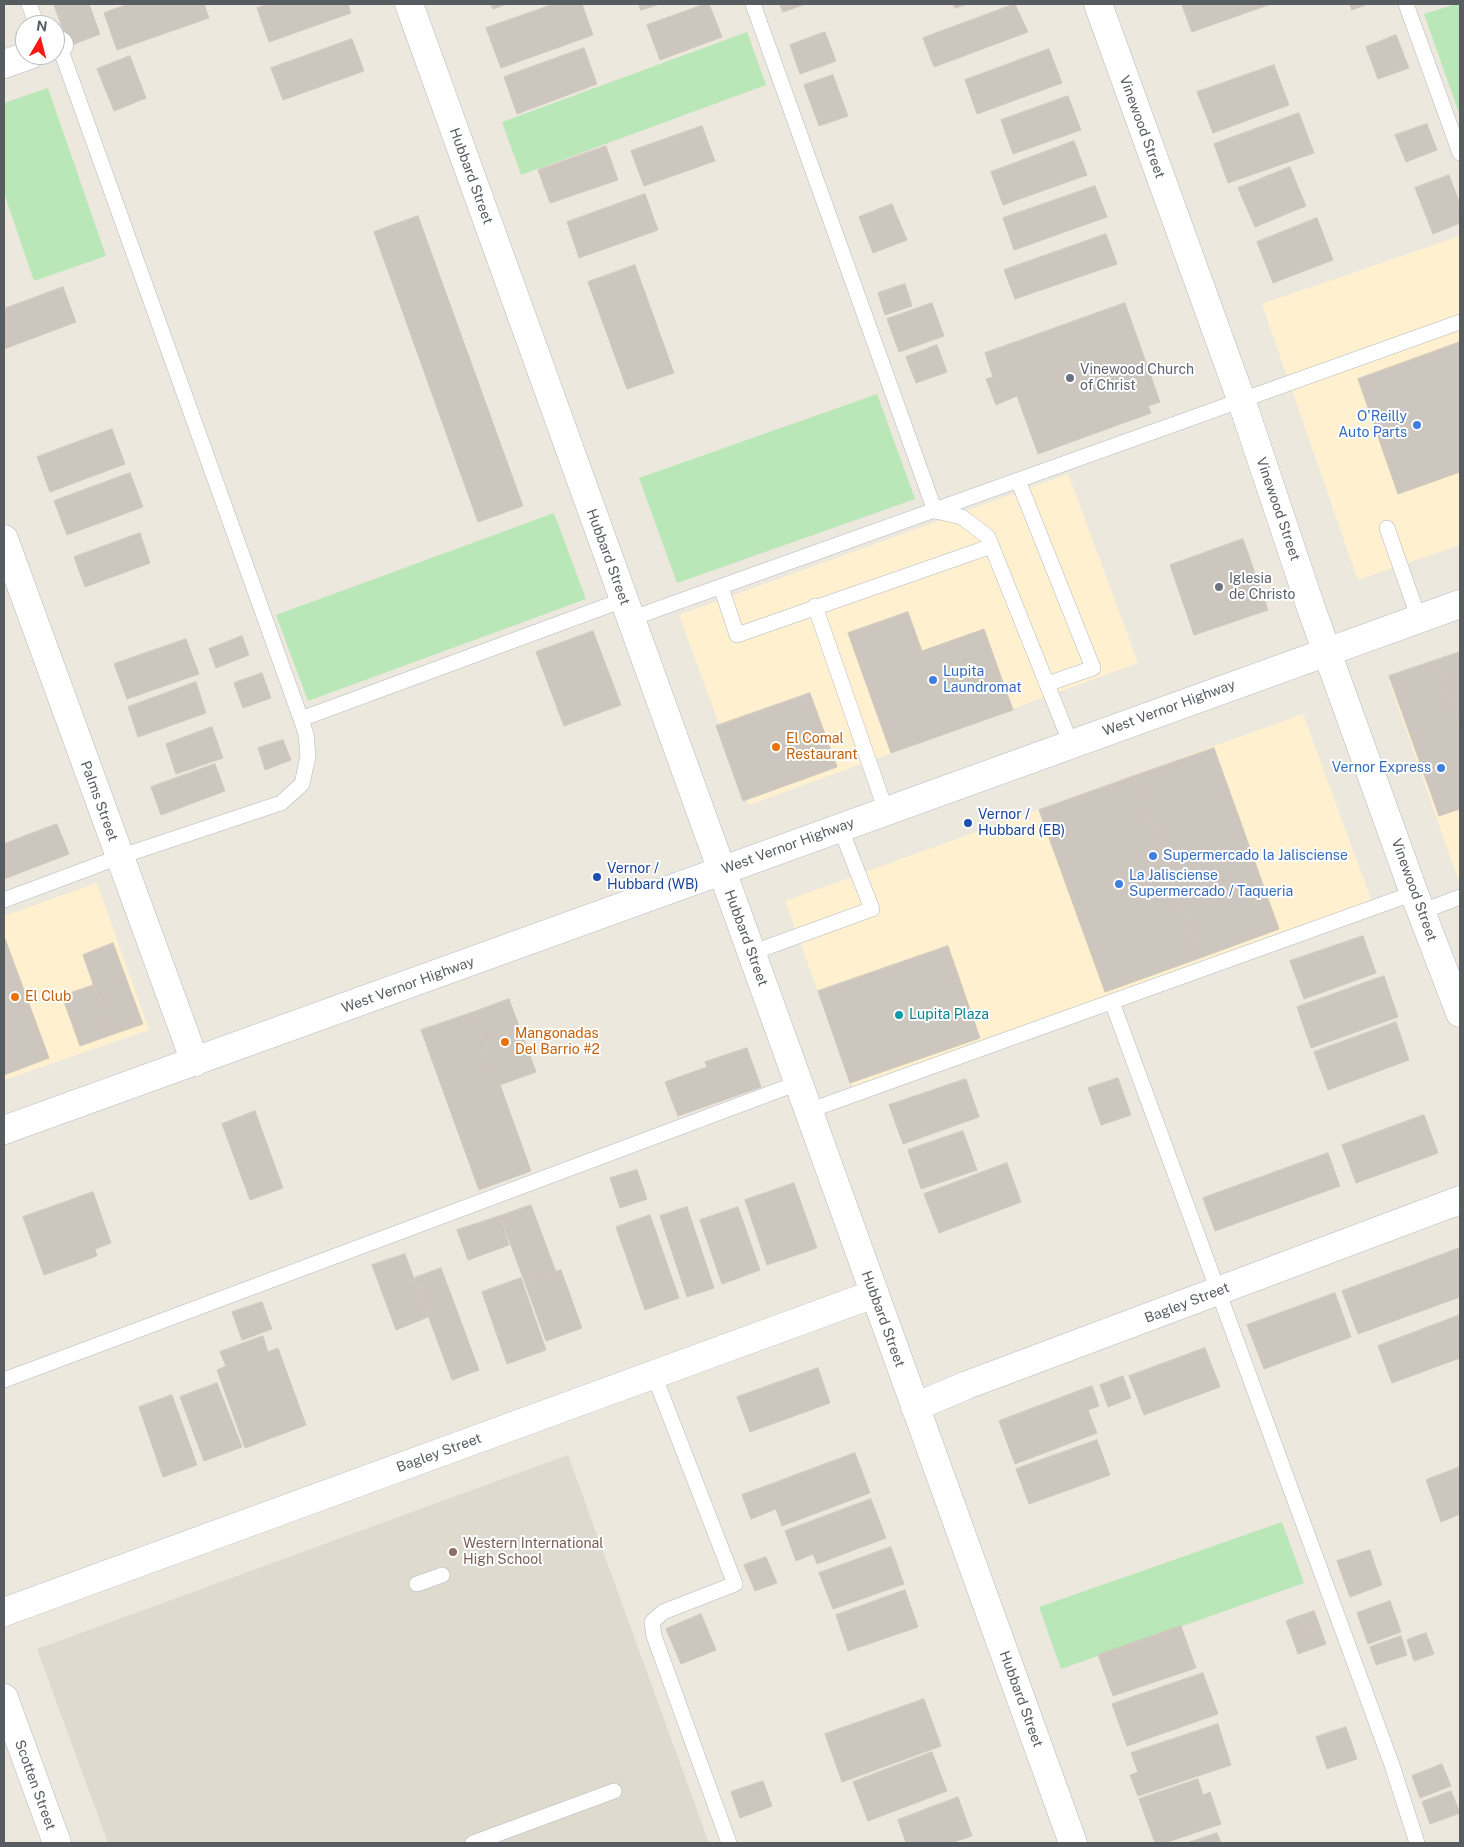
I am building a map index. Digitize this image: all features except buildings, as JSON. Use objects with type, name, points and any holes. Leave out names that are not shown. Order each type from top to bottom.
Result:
[{"type":"street","name":"Hubbard Street","points":[[409,4],[1073,1843]]},
{"type":"street","name":"Vinewood Street","points":[[1098,4],[1240,399],[1327,651],[1417,902],[1460,1013]]},
{"type":"street","name":"Palms Street","points":[[4,539],[195,1062]]},
{"type":"street","name":"West Vernor Highway","points":[[4,1130],[1460,604]]},
{"type":"street","name":"Bagley Street","points":[[915,1407],[967,1385],[1460,1200]]},
{"type":"street","name":"Bagley Street","points":[[4,1612],[874,1294]]},
{"type":"street","name":"Scotten Street","points":[[4,1698],[57,1843]]},
{"type":"lane","points":[[753,4],[935,511]]},
{"type":"lane","points":[[1406,4],[1460,153]]},
{"type":"lane","points":[[4,900],[119,857],[280,803],[302,784],[308,756],[306,734],[301,718],[64,65]]},
{"type":"lane","points":[[301,718],[627,610],[721,587],[1240,399],[1460,322]]},
{"type":"lane","points":[[1018,480],[1093,668],[1047,684]]},
{"type":"lane","points":[[935,511],[962,516],[988,537],[1071,744]]},
{"type":"lane","points":[[1387,528],[1418,619]]},
{"type":"lane","points":[[721,587],[738,635],[815,606],[992,546]]},
{"type":"lane","points":[[815,606],[886,811]]},
{"type":"lane","points":[[751,954],[872,909],[840,827]]},
{"type":"lane","points":[[808,1111],[1112,1002],[1417,902],[1460,897]]},
{"type":"lane","points":[[1112,1002],[1392,1765],[1417,1843]]},
{"type":"lane","points":[[4,1380],[798,1083]]},
{"type":"lane","points":[[654,1375],[735,1584],[662,1612],[652,1622],[654,1636],[729,1843]]},
{"type":"lane","points":[[417,1584],[442,1575]]},
{"type":"lane","points":[[473,1843],[614,1791]]},
{"type":"shaded area","points":[[1460,236],[1460,545],[1358,580],[1262,304]]},
{"type":"shaded area","points":[[1068,474],[1138,663],[749,805],[679,615]]},
{"type":"shaded area","name":"Vernor Express","points":[[1460,657],[1460,885],[1389,681]]},
{"type":"shaded area","points":[[1303,714],[1372,902],[854,1090],[785,901]]},
{"type":"shaded area","points":[[97,883],[149,1030],[4,1080],[4,916]]},
{"type":"shaded area","name":"Western International High School","points":[[568,1455],[709,1843],[108,1843],[37,1649]]},
{"type":"green space","points":[[1460,4],[1460,116],[1424,14]]},
{"type":"green space","points":[[747,32],[766,85],[521,175],[502,122]]},
{"type":"green space","points":[[48,88],[106,256],[34,281],[4,193],[4,103]]},
{"type":"green space","points":[[877,394],[915,499],[677,583],[639,478]]},
{"type":"green space","points":[[554,513],[586,599],[308,701],[276,615]]},
{"type":"green space","points":[[1282,1522],[1304,1583],[1061,1669],[1039,1607]]},
{"type":"place","name":"Vinewood Church of Christ","points":[[1070,378]]},
{"type":"place","name":"O'Reilly Auto Parts","points":[[1417,425]]},
{"type":"place","name":"Iglesia de Christo","points":[[1219,587]]},
{"type":"place","name":"Lupita Laundromat","points":[[933,680]]},
{"type":"place","name":"El Comal Restaurant","points":[[776,747]]},
{"type":"place","name":"Vernor Express","points":[[1441,768]]},
{"type":"place","name":"Vernor / Hubbard (EB)","points":[[968,823]]},
{"type":"place","name":"Supermercado la Jalisciense","points":[[1153,856]]},
{"type":"place","name":"Vernor / Hubbard (WB)","points":[[597,877]]},
{"type":"place","name":"La Jalisciense Supermercado / Taqueria","points":[[1119,884]]},
{"type":"place","name":"El Club","points":[[15,997]]},
{"type":"place","name":"Lupita Plaza","points":[[899,1015]]},
{"type":"place","name":"Mangonadas Del Barrio #2","points":[[505,1042]]},
{"type":"place","name":"Western International High School","points":[[453,1552]]}]
